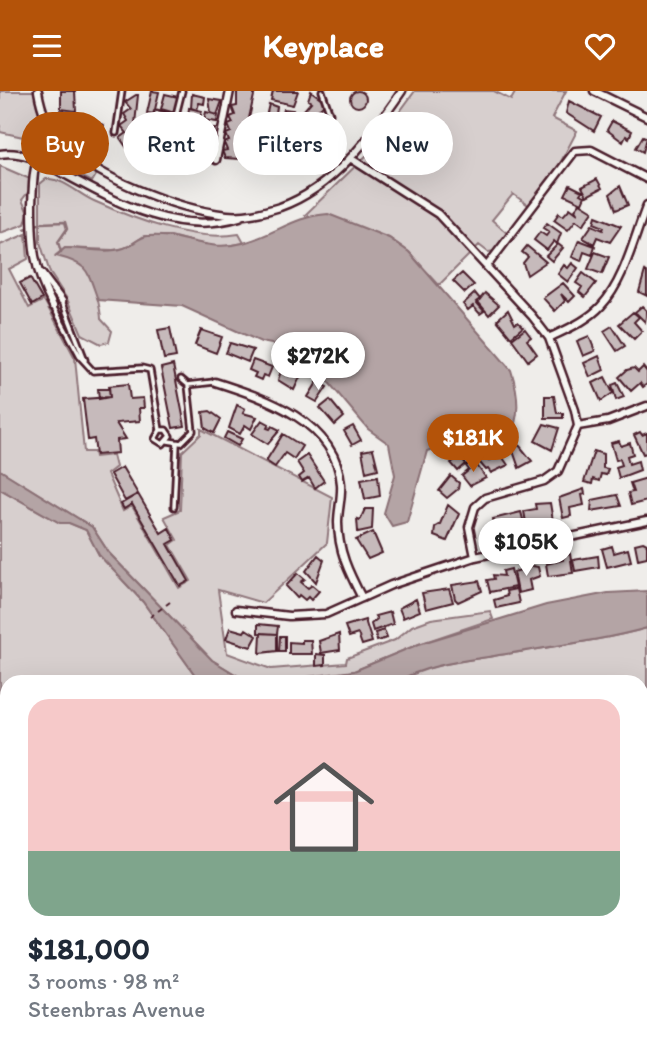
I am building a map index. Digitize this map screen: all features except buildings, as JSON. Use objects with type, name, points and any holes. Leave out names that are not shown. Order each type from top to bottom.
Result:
[{"type":"street","points":[[38,91],[51,129],[74,154],[121,181],[189,208],[230,215],[248,215]]},
{"type":"street","points":[[219,145],[230,91]]},
{"type":"street","points":[[65,175],[121,205],[149,214],[207,225],[248,215],[281,206],[299,197],[350,158],[366,142],[402,91]]},
{"type":"street","points":[[594,91],[647,117]]},
{"type":"street","points":[[487,266],[550,188],[571,155],[586,149],[647,179]]},
{"type":"street","points":[[0,153],[21,154]]},
{"type":"street","points":[[350,158],[429,206],[487,266],[549,338],[578,426],[564,464],[551,477],[500,491],[475,507],[469,527],[475,557]]},
{"type":"street","points":[[33,175],[30,239],[53,306]]},
{"type":"street","points":[[549,338],[586,318],[611,292],[647,205]]},
{"type":"street","points":[[41,273],[62,301]]},
{"type":"street","points":[[215,382],[287,410],[308,426],[332,454],[342,489],[340,547],[362,599]]},
{"type":"street","points":[[578,426],[608,421],[647,406]]},
{"type":"street","points":[[236,610],[315,616],[333,612],[390,585],[475,557],[647,521]]},
{"type":"lane","points":[[116,134],[122,91]]},
{"type":"lane","points":[[176,112],[182,91]]},
{"type":"lane","points":[[322,91],[329,112]]},
{"type":"lane","points":[[62,301],[85,360]]},
{"type":"lane","points":[[53,306],[89,368],[97,372],[142,367],[150,370],[160,430]]},
{"type":"lane","points":[[160,430],[156,433],[156,441],[160,444],[188,439],[193,431],[188,385],[181,379]]},
{"type":"lane","points":[[188,385],[215,382]]},
{"type":"lane","points":[[160,430],[169,433],[168,442]]},
{"type":"lane","points":[[174,507],[177,443]]},
{"type":"path","points":[[150,617],[170,602]]},
{"type":"shaded area","points":[[0,91],[34,91],[39,112],[21,112],[21,137],[0,132]]},
{"type":"shaded area","points":[[415,91],[494,91],[511,100],[516,91],[566,91],[552,118],[577,131],[555,173],[531,207],[513,194],[492,220],[509,235],[495,251],[488,252],[479,245],[439,285],[409,252],[389,238],[305,215],[361,161],[361,175],[453,175],[453,112],[400,112]]},
{"type":"shaded area","points":[[0,166],[30,179],[29,191],[22,200],[28,213],[25,224],[0,233]]},
{"type":"shaded area","points":[[79,175],[96,175],[92,182]]},
{"type":"shaded area","points":[[46,179],[59,181],[94,201],[146,222],[203,235],[239,234],[244,243],[214,248],[171,236],[144,236],[126,248],[113,250],[65,248],[56,255],[77,261],[88,269],[101,319],[112,331],[109,342],[101,344],[82,334],[67,299],[50,273],[40,242],[40,184]]},
{"type":"shaded area","points":[[328,214],[389,238],[409,252],[511,370],[515,383],[517,410],[510,434],[491,448],[475,450],[464,438],[427,451],[407,522],[392,526],[384,513],[395,475],[389,444],[368,429],[310,360],[282,346],[261,342],[182,306],[98,300],[85,270],[75,262],[56,256],[65,248],[117,250],[148,236],[172,237],[217,246],[243,243],[305,218]]},
{"type":"shaded area","points":[[26,234],[28,259],[9,269],[29,308],[44,300],[75,358],[84,452],[94,452],[95,457],[113,455],[116,467],[107,474],[123,511],[132,506],[179,588],[191,581],[170,545],[177,540],[164,517],[180,510],[182,452],[201,434],[201,429],[332,497],[327,543],[263,603],[218,590],[227,653],[271,669],[346,663],[347,658],[395,640],[412,626],[431,619],[490,611],[493,619],[419,644],[354,671],[330,675],[237,675],[212,660],[109,553],[92,527],[0,470],[0,245]]},
{"type":"shaded area","points":[[0,470],[92,527],[109,553],[212,660],[237,675],[195,675],[143,602],[99,555],[86,530],[69,523],[60,523],[0,489]]},
{"type":"shaded area","points":[[0,489],[60,523],[69,523],[86,530],[99,555],[143,602],[195,675],[0,675]]},
{"type":"shaded area","points":[[647,591],[647,628],[590,641],[469,660],[409,675],[323,675],[354,671],[419,644],[546,605],[608,593]]},
{"type":"shaded area","points":[[647,628],[647,675],[412,675],[469,660]]},
{"type":"waterway","points":[[25,229],[41,223],[65,222],[67,229],[58,242],[61,252]]}]
